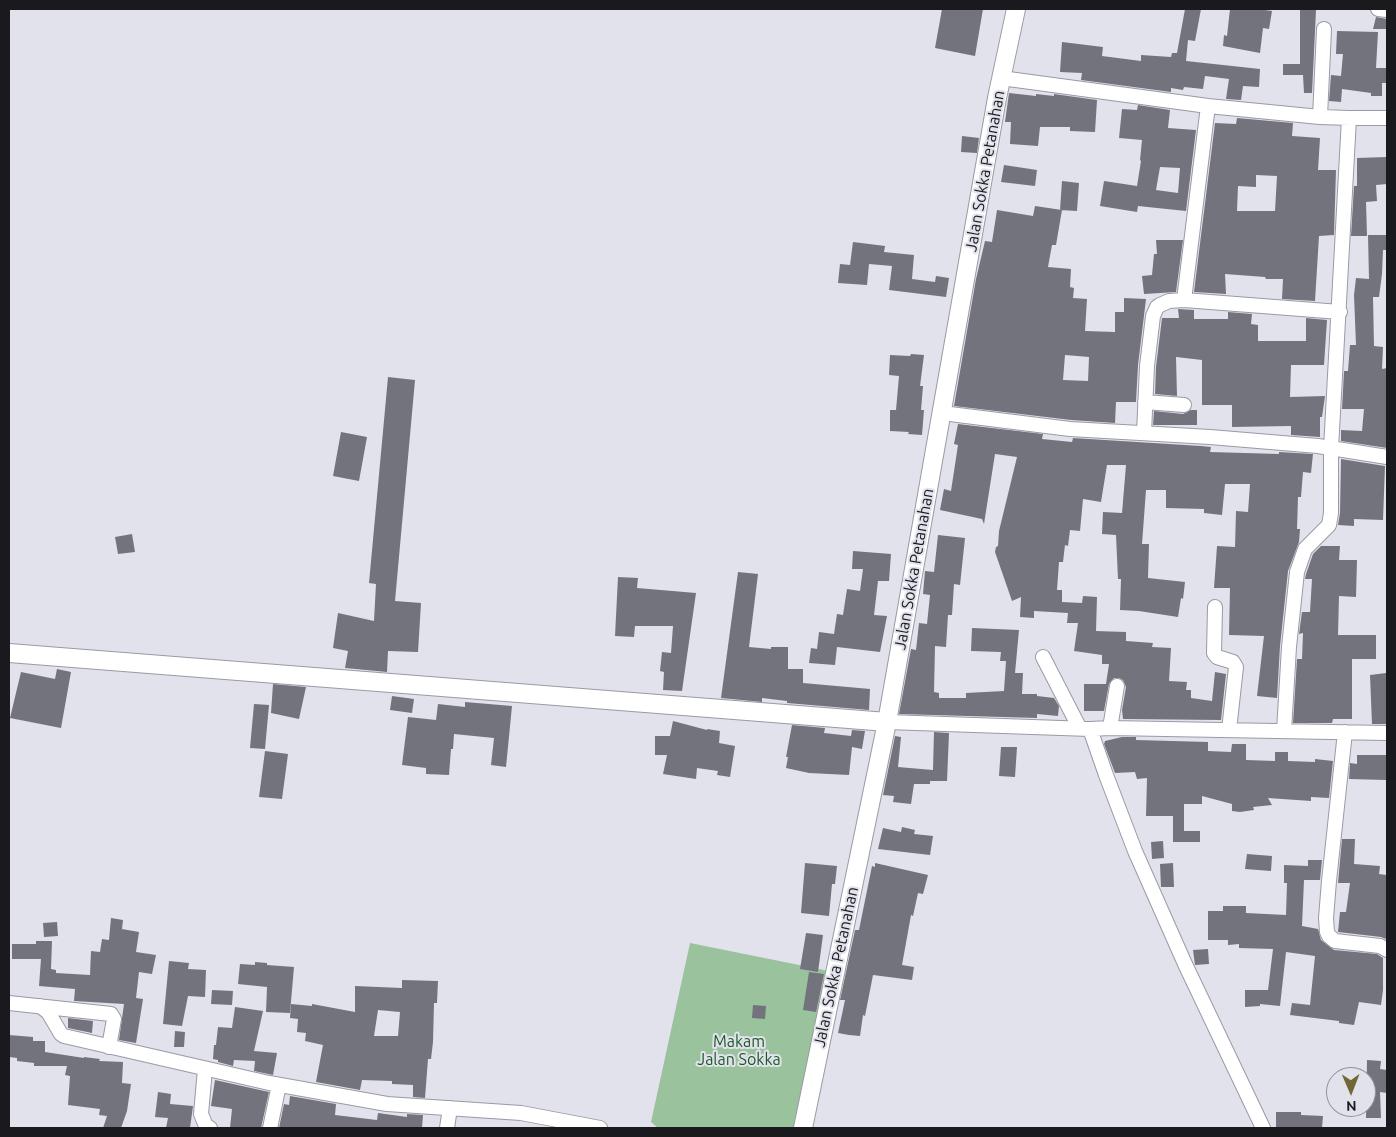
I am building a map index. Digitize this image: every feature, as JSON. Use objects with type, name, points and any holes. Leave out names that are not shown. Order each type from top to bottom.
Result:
[{"type":"street","name":"Jalan Sokka Petanahan","points":[[803,1128],[887,722],[1001,78],[1016,9]]},
{"type":"street","points":[[1378,9],[1387,10]]},
{"type":"street","points":[[1320,116],[1324,29]]},
{"type":"street","points":[[1001,78],[1208,106],[1320,116],[1387,118]]},
{"type":"street","points":[[1184,300],[1208,106]]},
{"type":"street","points":[[1284,731],[1289,648],[1297,572],[1308,544],[1325,529],[1330,520],[1331,449],[1350,118]]},
{"type":"street","points":[[1144,433],[1147,366],[1153,316],[1157,307],[1164,302],[1184,300],[1340,312]]},
{"type":"street","points":[[1146,402],[1184,405]]},
{"type":"street","points":[[942,413],[1070,429],[1308,445],[1387,457]]},
{"type":"street","points":[[1215,607],[1214,653],[1216,656],[1233,662],[1236,667],[1229,730]]},
{"type":"street","points":[[9,653],[887,722],[1085,728],[1387,733]]},
{"type":"street","points":[[1043,657],[1085,728],[1106,775],[1135,851],[1185,964],[1263,1128]]},
{"type":"street","points":[[1110,728],[1118,686]]},
{"type":"street","points":[[1345,732],[1329,881],[1326,918],[1327,932],[1336,941],[1380,946],[1387,950]]},
{"type":"street","points":[[9,1003],[111,1014],[114,1019],[109,1047]]},
{"type":"street","points":[[40,1006],[48,1012],[64,1036],[205,1069],[279,1085],[387,1104],[521,1113],[600,1128]]},
{"type":"street","points":[[205,1069],[201,1114],[206,1126],[210,1128]]},
{"type":"street","points":[[270,1128],[279,1085]]},
{"type":"street","points":[[447,1128],[450,1108]]},
{"type":"green space","name":"Makam Jalan Sokka","points":[[690,943],[829,971],[796,1128],[658,1128],[651,1122]]},
{"type":"building","points":[[942,9],[983,9],[975,56],[935,48]]},
{"type":"building","points":[[1185,9],[1201,9],[1195,41],[1188,40],[1186,61],[1260,69],[1259,87],[1243,86],[1241,100],[1226,99],[1229,79],[1205,76],[1203,89],[1184,87],[1183,90],[1171,88],[1171,92],[1081,80],[1082,73],[1060,72],[1062,42],[1103,47],[1102,56],[1141,61],[1141,55],[1171,57],[1172,53],[1177,53]]},
{"type":"building","points":[[1230,9],[1272,11],[1269,29],[1263,28],[1260,53],[1223,46],[1224,35],[1227,36]]},
{"type":"building","points":[[1300,9],[1316,10],[1312,93],[1304,93],[1303,75],[1283,75],[1283,64],[1300,64]]},
{"type":"building","points":[[1376,17],[1387,19],[1387,29],[1373,29]]},
{"type":"building","points":[[1337,31],[1378,32],[1376,68],[1387,68],[1387,83],[1382,83],[1382,96],[1371,96],[1371,93],[1342,89],[1341,102],[1329,101],[1331,75],[1341,76],[1343,54],[1336,54]]},
{"type":"building","points":[[1009,93],[1036,96],[1036,94],[1054,96],[1054,94],[1097,100],[1095,132],[1070,131],[1070,127],[1040,127],[1038,146],[1010,144],[1011,122],[1005,122]]},
{"type":"building","points":[[1138,105],[1170,110],[1168,128],[1196,130],[1186,211],[1138,206],[1137,212],[1100,206],[1104,181],[1137,186],[1142,140],[1119,138],[1122,109],[1137,110]],"holes":[[[1160,167],[1180,168],[1178,193],[1156,190]]]},
{"type":"building","points":[[1237,118],[1293,123],[1292,136],[1320,138],[1318,170],[1336,170],[1334,235],[1319,236],[1315,301],[1282,299],[1283,279],[1225,274],[1226,294],[1194,292],[1215,123],[1236,124]],"holes":[[[1256,175],[1277,176],[1275,211],[1237,211],[1238,186],[1256,187]]]},
{"type":"building","points":[[962,136],[979,138],[977,153],[961,152]]},
{"type":"building","points":[[1387,157],[1387,184],[1376,185],[1377,201],[1366,202],[1367,236],[1351,236],[1354,186],[1357,186],[1357,158]]},
{"type":"building","points":[[1004,165],[1037,170],[1035,186],[1001,182]]},
{"type":"building","points":[[1062,181],[1079,183],[1077,211],[1060,210]]},
{"type":"building","points":[[1035,206],[1062,210],[1056,245],[1052,245],[1048,267],[1071,269],[1070,287],[1074,288],[1073,298],[1087,299],[1085,331],[1115,332],[1115,312],[1124,312],[1124,298],[1146,299],[1138,365],[1136,402],[1116,402],[1115,423],[1071,420],[954,406],[976,279],[985,241],[992,242],[997,210],[1033,216]],"holes":[[[1065,355],[1089,357],[1088,381],[1063,380]]]},
{"type":"building","points":[[1368,235],[1386,235],[1386,250],[1383,250],[1379,297],[1373,297],[1374,346],[1383,347],[1382,369],[1387,368],[1387,448],[1341,441],[1341,430],[1362,431],[1364,409],[1342,409],[1344,371],[1348,371],[1350,345],[1356,345],[1354,295],[1356,278],[1369,279]]},
{"type":"building","points":[[1156,240],[1183,240],[1176,292],[1144,294],[1142,276],[1152,275],[1154,254],[1157,254]]},
{"type":"building","points":[[853,242],[885,246],[884,252],[914,255],[912,279],[935,282],[936,276],[949,278],[946,297],[889,290],[892,266],[869,264],[867,285],[838,283],[840,264],[850,265]]},
{"type":"building","points":[[1178,309],[1194,310],[1194,319],[1228,319],[1228,312],[1252,314],[1251,324],[1258,325],[1258,341],[1306,341],[1306,318],[1327,320],[1324,365],[1291,365],[1290,397],[1325,396],[1322,417],[1320,417],[1320,437],[1291,435],[1291,426],[1232,427],[1232,405],[1202,405],[1202,360],[1176,357],[1177,396],[1155,394],[1162,318],[1179,318]]},
{"type":"building","points":[[911,354],[924,355],[920,386],[923,386],[921,410],[924,410],[922,435],[890,431],[890,410],[896,410],[899,376],[889,375],[890,355],[910,356]]},
{"type":"building","points":[[388,377],[415,380],[395,601],[421,603],[418,652],[388,651],[387,672],[345,668],[348,651],[333,648],[338,613],[374,621],[376,584],[369,583]]},
{"type":"building","points":[[1191,410],[1197,410],[1197,425],[1153,425],[1154,411],[1183,414]]},
{"type":"building","points":[[958,424],[1043,434],[1042,439],[1072,442],[1073,438],[1211,447],[1210,452],[1313,454],[1311,473],[1303,472],[1301,497],[1298,497],[1297,529],[1300,529],[1299,542],[1288,571],[1277,698],[1257,696],[1264,636],[1229,635],[1230,588],[1214,588],[1217,546],[1235,547],[1236,511],[1248,512],[1250,484],[1225,484],[1222,515],[1204,513],[1204,509],[1166,508],[1166,490],[1146,490],[1142,544],[1149,544],[1148,578],[1185,582],[1183,599],[1181,598],[1178,617],[1120,610],[1121,579],[1118,579],[1116,535],[1102,534],[1103,512],[1122,513],[1126,465],[1107,465],[1101,502],[1083,499],[1080,531],[1070,530],[1068,546],[1065,545],[1063,562],[1059,562],[1057,590],[1062,590],[1062,602],[1082,603],[1083,596],[1097,597],[1096,631],[1126,632],[1126,641],[1153,643],[1152,647],[1171,648],[1169,681],[1187,682],[1186,690],[1191,690],[1191,698],[1212,701],[1215,672],[1226,674],[1221,720],[1123,719],[1122,710],[1126,687],[1123,680],[1119,678],[1114,678],[1109,684],[1104,711],[1084,711],[1084,684],[1106,684],[1109,664],[1102,664],[1102,655],[1074,651],[1078,623],[1067,623],[1068,613],[1034,611],[1034,618],[1020,617],[1021,597],[1012,601],[995,552],[998,546],[999,531],[1017,457],[995,454],[984,524],[982,519],[940,510],[944,489],[951,491],[958,445],[954,444]]},
{"type":"building","points":[[341,432],[367,437],[359,481],[333,476]]},
{"type":"building","points":[[1341,459],[1385,466],[1383,520],[1354,519],[1354,526],[1338,525]]},
{"type":"building","points":[[132,534],[135,552],[118,554],[115,537]]},
{"type":"building","points":[[938,535],[965,538],[960,585],[954,584],[952,615],[948,615],[946,647],[935,646],[934,692],[939,693],[939,698],[966,698],[966,693],[1004,691],[1006,661],[1000,661],[1001,652],[971,651],[972,628],[1019,630],[1015,673],[1023,673],[1022,694],[1037,694],[1037,696],[1054,698],[1059,706],[1058,716],[1037,714],[1037,718],[899,714],[911,649],[916,650],[919,623],[927,624],[930,595],[923,594],[925,571],[934,572]]},
{"type":"building","points":[[1321,546],[1340,546],[1339,560],[1357,560],[1356,597],[1339,596],[1338,635],[1376,635],[1376,659],[1352,659],[1352,719],[1333,719],[1332,723],[1293,723],[1297,659],[1302,659],[1303,633],[1299,634],[1302,612],[1310,612],[1312,579],[1305,579],[1313,554]]},
{"type":"building","points":[[853,551],[891,554],[889,581],[878,581],[874,615],[887,616],[880,652],[837,647],[835,665],[809,663],[811,648],[817,649],[819,632],[834,634],[837,614],[843,615],[847,589],[860,591],[863,569],[852,569]]},
{"type":"building","points":[[738,572],[758,574],[749,647],[771,649],[771,647],[788,647],[788,669],[803,669],[803,683],[870,689],[869,710],[787,703],[787,701],[762,698],[762,702],[721,698]]},
{"type":"building","points":[[618,577],[638,578],[637,588],[696,593],[682,691],[663,690],[664,672],[660,671],[662,652],[671,653],[673,626],[635,626],[634,637],[615,636]]},
{"type":"building","points":[[57,669],[71,672],[61,728],[10,718],[21,672],[55,679]]},
{"type":"building","points":[[1386,673],[1387,724],[1372,724],[1370,675]]},
{"type":"building","points":[[273,684],[306,687],[299,719],[271,713]]},
{"type":"building","points":[[392,696],[414,699],[412,713],[390,710]]},
{"type":"building","points":[[465,702],[512,706],[506,767],[491,765],[494,738],[454,734],[449,775],[426,774],[426,768],[402,765],[408,717],[436,720],[438,704],[465,707]]},
{"type":"building","points":[[254,704],[269,705],[265,749],[250,748]]},
{"type":"building","points":[[673,721],[707,730],[720,731],[719,743],[735,746],[730,777],[717,775],[718,771],[697,768],[696,779],[663,774],[667,755],[655,755],[655,736],[670,736]]},
{"type":"building","points":[[792,725],[825,728],[824,733],[851,736],[852,730],[865,731],[862,749],[852,747],[849,775],[809,773],[786,768],[788,757],[786,757]]},
{"type":"building","points":[[934,732],[949,733],[947,781],[930,781],[930,784],[914,784],[911,804],[893,802],[894,796],[883,795],[895,736],[901,737],[898,767],[933,770]]},
{"type":"building","points":[[1122,737],[1136,737],[1136,740],[1208,742],[1208,751],[1231,752],[1232,744],[1246,744],[1246,760],[1275,761],[1275,752],[1288,752],[1288,761],[1315,762],[1315,759],[1333,761],[1329,798],[1311,797],[1311,801],[1268,798],[1272,805],[1253,807],[1254,810],[1240,812],[1232,811],[1232,804],[1202,796],[1202,804],[1184,804],[1184,831],[1200,831],[1200,842],[1173,842],[1173,816],[1146,816],[1147,778],[1137,779],[1135,772],[1115,773],[1104,744],[1105,741]]},
{"type":"building","points":[[1001,747],[1017,747],[1015,777],[999,776]]},
{"type":"building","points":[[265,751],[288,754],[282,799],[259,797]]},
{"type":"building","points":[[1357,755],[1386,755],[1386,780],[1349,779],[1350,763],[1357,764]]},
{"type":"building","points":[[902,827],[915,830],[914,834],[933,836],[930,855],[878,849],[883,828],[901,832]]},
{"type":"building","points":[[1342,839],[1355,839],[1354,864],[1380,866],[1379,874],[1387,875],[1386,939],[1338,932],[1340,912],[1346,912],[1350,883],[1338,883]]},
{"type":"building","points":[[1163,841],[1164,858],[1152,859],[1151,842]]},
{"type":"building","points":[[1247,854],[1272,856],[1271,871],[1245,869]]},
{"type":"building","points":[[1308,860],[1322,860],[1320,880],[1304,880],[1302,926],[1318,929],[1321,940],[1334,950],[1377,954],[1383,958],[1381,1005],[1359,1002],[1354,1025],[1339,1023],[1339,1021],[1290,1015],[1292,1003],[1310,1005],[1315,956],[1286,952],[1280,1006],[1260,1004],[1260,1006],[1245,1007],[1245,990],[1268,990],[1273,949],[1239,948],[1239,944],[1228,945],[1228,940],[1208,940],[1208,911],[1223,911],[1223,906],[1246,906],[1246,913],[1286,915],[1287,883],[1284,883],[1284,865],[1308,866]]},
{"type":"building","points":[[805,863],[837,866],[835,884],[832,884],[829,916],[801,913]]},
{"type":"building","points":[[875,863],[928,875],[923,894],[918,893],[913,916],[911,915],[902,965],[914,967],[912,980],[873,975],[860,1036],[838,1033],[845,1000],[840,1000],[855,930],[859,930],[872,866],[875,867]]},
{"type":"building","points":[[1173,863],[1174,887],[1161,887],[1160,864]]},
{"type":"building","points":[[111,918],[123,920],[122,929],[139,932],[136,952],[156,955],[152,974],[139,972],[136,998],[143,999],[136,1043],[119,1040],[124,1004],[74,1001],[75,989],[39,986],[41,959],[12,959],[12,944],[36,944],[36,941],[52,941],[51,969],[56,970],[56,973],[90,975],[91,951],[100,952],[102,939],[109,940]]},
{"type":"building","points":[[57,922],[58,936],[44,937],[43,923]]},
{"type":"building","points":[[806,933],[823,935],[818,972],[800,969]]},
{"type":"building","points":[[1208,949],[1209,964],[1195,965],[1193,950]]},
{"type":"building","points":[[169,961],[189,963],[188,969],[206,970],[205,997],[188,996],[182,1026],[163,1024]]},
{"type":"building","points":[[255,962],[294,967],[290,1013],[266,1012],[267,987],[238,984],[240,964],[255,965]]},
{"type":"building","points":[[809,972],[824,974],[816,1012],[803,1010]]},
{"type":"building","points":[[402,980],[438,981],[437,1003],[434,1003],[433,1042],[431,1059],[428,1059],[425,1098],[413,1097],[413,1085],[392,1084],[392,1081],[362,1080],[360,1090],[316,1082],[323,1045],[305,1041],[306,1033],[297,1032],[298,1019],[290,1018],[291,1004],[312,1006],[312,1004],[355,1012],[355,986],[402,988]],"holes":[[[378,1010],[400,1012],[398,1036],[374,1036]]]},
{"type":"building","points":[[212,990],[233,991],[232,1005],[211,1004]]},
{"type":"building","points":[[753,1005],[766,1006],[765,1019],[752,1018]]},
{"type":"building","points":[[235,1007],[263,1011],[254,1051],[277,1053],[273,1075],[254,1071],[255,1061],[234,1060],[233,1066],[213,1059],[218,1027],[232,1028]]},
{"type":"building","points":[[68,1018],[93,1021],[92,1033],[68,1028]]},
{"type":"building","points":[[175,1031],[185,1032],[184,1047],[174,1047]]},
{"type":"building","points":[[9,1035],[33,1037],[33,1041],[45,1041],[45,1052],[100,1059],[99,1061],[123,1062],[122,1083],[131,1084],[127,1111],[121,1128],[103,1128],[107,1116],[99,1115],[100,1109],[68,1105],[70,1076],[65,1075],[67,1066],[34,1066],[34,1063],[17,1061],[17,1058],[9,1057]]},
{"type":"building","points":[[1367,1060],[1381,1061],[1380,1069],[1387,1070],[1387,1093],[1380,1092],[1381,1118],[1366,1118],[1376,1117],[1376,1067],[1367,1067]]},
{"type":"building","points":[[215,1080],[269,1092],[261,1128],[230,1128],[232,1109],[211,1106]]},
{"type":"building","points":[[158,1092],[171,1094],[170,1104],[193,1106],[190,1128],[166,1128],[168,1118],[155,1117]]},
{"type":"building","points":[[290,1096],[336,1104],[335,1115],[377,1120],[378,1113],[407,1117],[407,1114],[423,1115],[422,1128],[279,1128],[284,1104],[289,1105]]},
{"type":"building","points":[[1276,1112],[1301,1112],[1301,1115],[1323,1116],[1322,1128],[1276,1128]]}]
